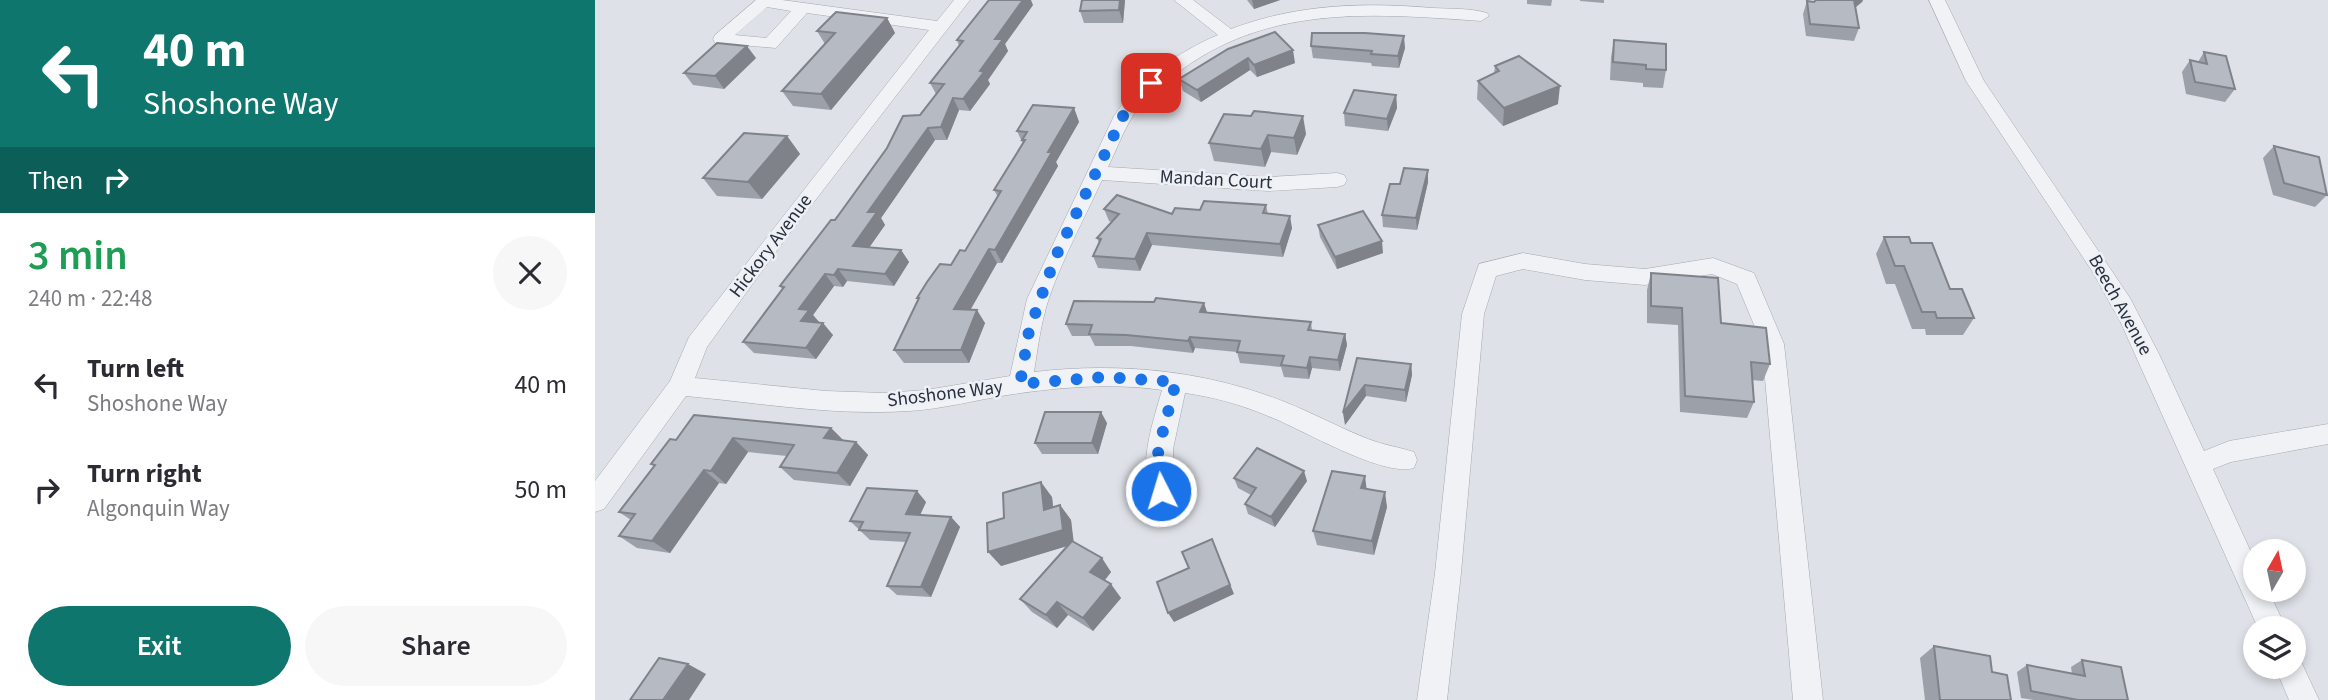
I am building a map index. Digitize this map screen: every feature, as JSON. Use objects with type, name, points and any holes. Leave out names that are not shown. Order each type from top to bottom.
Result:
[{"type":"street","name":"Hickory Avenue","points":[[595,501],[606,468],[680,386],[697,343],[776,237],[962,0]]},
{"type":"street","points":[[1181,0],[1230,37]]},
{"type":"street","name":"Beech Avenue","points":[[1937,0],[1977,83],[2043,185],[2070,219],[2122,303],[2150,357],[2267,616]]},
{"type":"street","points":[[803,8],[943,27]]},
{"type":"street","points":[[1020,384],[1029,331],[1038,299],[1123,116],[1151,83],[1189,56],[1230,37],[1288,18],[1327,11],[1353,10],[1481,16]]},
{"type":"street","name":"Mandan Court","points":[[1095,173],[1268,184],[1337,180]]},
{"type":"street","points":[[1432,700],[1448,573],[1473,314],[1487,270],[1523,261],[1585,272],[1645,277],[1713,266],[1746,279],[1773,344],[1808,700]]},
{"type":"street","name":"Shoshone Way","points":[[680,386],[866,402],[959,396],[1020,384],[1104,377],[1176,382],[1255,400],[1346,443],[1381,456],[1405,460]]},
{"type":"street","points":[[1161,491],[1158,450],[1176,382]]},
{"type":"street","points":[[2198,464],[2229,452],[2328,434]]},
{"type":"street","points":[[2294,679],[2304,700]]},
{"type":"building","points":[[989,0],[1023,0],[995,39],[1003,39],[980,71],[984,72],[963,99],[953,98],[941,127],[928,128],[868,212],[877,212],[853,246],[901,250],[885,274],[838,269],[834,275],[825,274],[799,309],[809,310],[801,321],[823,323],[806,348],[743,342],[784,287],[780,286],[831,220],[835,220],[887,148],[903,116],[920,115],[944,84],[930,83],[963,41],[957,40]]},
{"type":"building","points":[[1082,0],[1120,0],[1119,10],[1080,11]]},
{"type":"building","points":[[1854,0],[1859,28],[1810,24],[1807,1]]},
{"type":"building","points":[[836,12],[887,18],[821,94],[782,91],[835,33],[817,31]]},
{"type":"building","points":[[1275,32],[1293,50],[1254,65],[1248,58],[1197,90],[1179,79],[1228,49]]},
{"type":"building","points":[[1312,33],[1404,36],[1398,56],[1311,46]]},
{"type":"building","points":[[1614,40],[1666,44],[1666,70],[1613,62]]},
{"type":"building","points":[[717,43],[747,46],[715,76],[684,73]]},
{"type":"building","points":[[2204,52],[2226,56],[2235,89],[2195,82],[2190,60],[2207,64]]},
{"type":"building","points":[[1519,56],[1560,86],[1504,108],[1478,81],[1499,71],[1495,66]]},
{"type":"building","points":[[1354,90],[1396,95],[1387,119],[1344,113]]},
{"type":"building","points":[[1033,105],[1074,108],[1048,152],[1052,152],[995,250],[989,249],[954,309],[977,310],[961,350],[894,350],[927,282],[940,264],[951,265],[960,250],[965,251],[1001,191],[994,190],[1025,140],[1022,140],[1027,132],[1017,131]]},
{"type":"building","points":[[1254,111],[1303,116],[1294,138],[1268,135],[1261,149],[1209,143],[1224,114],[1251,116]]},
{"type":"building","points":[[744,133],[787,136],[748,182],[703,178]]},
{"type":"building","points":[[2274,146],[2319,157],[2327,195],[2284,183]]},
{"type":"building","points":[[1404,168],[1428,170],[1416,218],[1382,215],[1390,184],[1400,184]]},
{"type":"building","points":[[1117,195],[1172,214],[1175,208],[1200,210],[1204,201],[1266,205],[1263,213],[1290,216],[1280,244],[1147,233],[1135,259],[1093,256],[1101,239],[1097,238],[1119,214],[1104,209]]},
{"type":"building","points":[[1363,211],[1382,241],[1335,257],[1318,225]]},
{"type":"building","points":[[1884,237],[1909,237],[1911,243],[1932,243],[1950,289],[1962,289],[1974,318],[1937,318],[1935,312],[1922,312],[1904,266],[1895,266]]},
{"type":"building","points":[[1651,273],[1718,278],[1721,323],[1766,328],[1770,364],[1751,362],[1754,402],[1685,396],[1682,308],[1651,306]]},
{"type":"building","points":[[1156,298],[1204,303],[1200,312],[1311,322],[1308,330],[1345,334],[1338,360],[1310,357],[1307,368],[1281,365],[1284,356],[1237,352],[1240,341],[1190,337],[1188,341],[1089,334],[1092,325],[1066,324],[1074,301],[1154,302]]},
{"type":"building","points":[[1357,358],[1411,364],[1405,390],[1365,385],[1343,413]]},
{"type":"building","points":[[1045,412],[1101,412],[1092,443],[1035,443]]},
{"type":"building","points":[[694,415],[831,428],[824,438],[856,442],[837,473],[780,467],[794,445],[733,438],[711,471],[704,470],[652,541],[619,536],[635,514],[619,512],[655,465],[651,464],[670,439],[676,440]]},
{"type":"building","points":[[1257,448],[1304,471],[1271,517],[1245,504],[1256,488],[1234,478]]},
{"type":"building","points":[[1332,471],[1365,476],[1361,488],[1385,492],[1372,541],[1313,531]]},
{"type":"building","points":[[1041,482],[1044,510],[1060,505],[1063,530],[988,552],[987,523],[1004,518],[1003,493]]},
{"type":"building","points":[[867,488],[917,491],[906,514],[951,517],[921,587],[887,586],[910,533],[859,530],[863,522],[850,521]]},
{"type":"building","points":[[1212,539],[1230,585],[1168,613],[1157,582],[1189,568],[1182,552]]},
{"type":"building","points":[[1072,541],[1102,558],[1090,572],[1111,584],[1083,618],[1057,602],[1046,615],[1020,599]]},
{"type":"building","points":[[1934,646],[1990,656],[1992,672],[2007,675],[2011,700],[1940,700]]},
{"type":"building","points":[[659,658],[688,664],[663,700],[630,700]]},
{"type":"building","points":[[2082,660],[2121,667],[2128,700],[2078,700],[2031,691],[2027,665],[2085,676]]},
{"type":"route","points":[[1151,83],[1123,116],[1055,258],[1038,299],[1029,331],[1020,384],[1104,377],[1176,382],[1158,450],[1161,491]]}]
